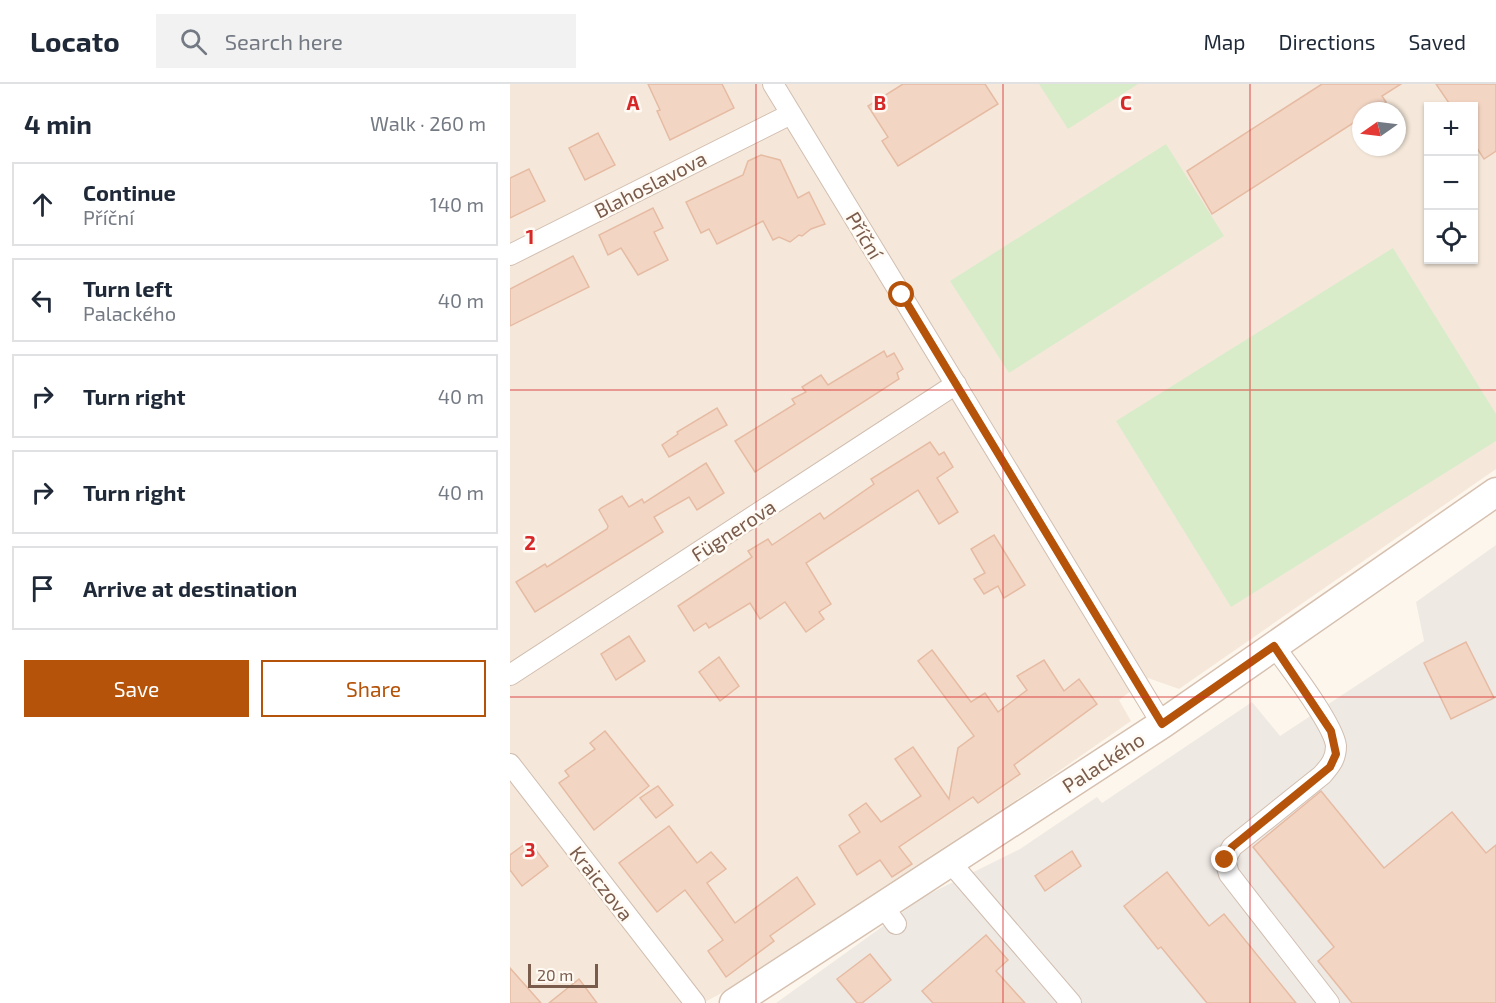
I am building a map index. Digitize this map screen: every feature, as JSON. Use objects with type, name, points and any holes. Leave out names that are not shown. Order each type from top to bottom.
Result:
[{"type":"street","name":"Příční","points":[[772,84],[1162,724]]},
{"type":"street","name":"Blahoslavova","points":[[510,255],[790,114]]},
{"type":"street","name":"Fügnerova","points":[[510,675],[956,384]]},
{"type":"street","name":"Palackého","points":[[734,1003],[890,915],[950,862],[1162,724],[1496,492]]},
{"type":"street","points":[[1274,646],[1331,731],[1336,754],[1330,767],[1322,775],[1232,847],[1225,860],[1229,874],[1329,1003]]},
{"type":"street","name":"Kraiczova","points":[[510,764],[695,1003]]},
{"type":"street","points":[[950,862],[1071,1003]]},
{"type":"shaded area","points":[[510,84],[1496,84],[1496,469],[1179,689],[1148,678],[1119,700],[1131,721],[1036,787],[703,1003],[510,1003]]},
{"type":"shaded area","points":[[1496,545],[1496,1003],[776,1003],[925,896],[1020,849],[1097,797],[1102,803],[1252,702],[1280,736],[1424,641],[1416,602]]},
{"type":"green space","points":[[1039,84],[1138,84],[1068,129]]},
{"type":"green space","points":[[1166,144],[1224,236],[1009,373],[950,281]]},
{"type":"green space","points":[[1393,248],[1496,414],[1496,441],[1231,607],[1116,421]]},
{"type":"building","points":[[648,84],[722,84],[734,108],[670,140]]},
{"type":"building","points":[[903,84],[985,84],[998,104],[898,166],[882,141],[888,137],[868,106]]},
{"type":"building","points":[[1322,84],[1401,84],[1382,96],[1386,102],[1352,102],[1352,124],[1212,214],[1187,171]]},
{"type":"building","points":[[1436,84],[1496,84],[1496,151],[1484,159],[1478,150],[1478,102],[1448,102]]},
{"type":"building","points":[[598,133],[615,165],[585,180],[569,148]]},
{"type":"building","points":[[761,155],[780,160],[798,198],[809,192],[825,224],[811,229],[802,236],[799,235],[790,242],[779,237],[773,240],[763,221],[717,244],[709,229],[701,233],[686,202],[743,175],[748,161]]},
{"type":"building","points":[[529,169],[545,201],[510,218],[510,178]]},
{"type":"building","points":[[653,208],[663,228],[654,232],[668,260],[638,275],[621,248],[608,255],[599,235]]},
{"type":"building","points":[[573,256],[589,287],[510,326],[510,289]]},
{"type":"building","points":[[884,351],[887,357],[894,353],[903,369],[897,373],[899,379],[755,472],[735,441],[795,404],[792,399],[806,392],[802,387],[821,375],[828,385]]},
{"type":"building","points":[[717,408],[727,425],[669,457],[662,445],[678,434],[677,432]]},
{"type":"building","points":[[930,442],[939,455],[944,452],[953,467],[937,478],[958,512],[939,524],[918,490],[806,563],[831,604],[819,612],[824,619],[806,632],[785,602],[760,619],[750,603],[709,628],[706,623],[694,631],[678,606],[752,557],[748,551],[768,539],[772,545],[820,513],[824,519],[874,484],[871,479]]},
{"type":"building","points":[[706,463],[724,493],[697,510],[689,497],[654,517],[663,532],[535,612],[516,582],[545,564],[547,567],[607,529],[608,526],[599,510],[601,508],[622,496],[629,507],[642,499],[644,503]]},
{"type":"building","points":[[994,535],[1025,585],[1004,598],[998,586],[984,594],[974,579],[985,573],[971,549]]},
{"type":"building","points":[[629,636],[645,661],[616,680],[601,654]]},
{"type":"building","points":[[1466,642],[1494,698],[1451,719],[1424,663]]},
{"type":"building","points":[[932,650],[971,702],[985,693],[998,712],[1027,690],[1017,676],[1044,660],[1064,691],[1079,679],[1097,704],[1014,765],[1020,774],[978,803],[973,797],[899,847],[912,864],[892,877],[880,860],[857,875],[839,846],[860,832],[849,815],[866,803],[881,822],[921,796],[895,759],[913,747],[949,799],[958,748],[974,736],[918,661]]},
{"type":"building","points":[[719,657],[739,686],[720,701],[699,672]]},
{"type":"building","points":[[605,731],[649,786],[594,830],[559,783],[569,776],[565,771],[595,749],[590,743]]},
{"type":"building","points":[[658,786],[673,805],[656,818],[640,798]]},
{"type":"building","points":[[1321,791],[1384,868],[1452,812],[1486,853],[1496,845],[1496,1003],[1352,1003],[1318,961],[1334,947],[1253,847]]},
{"type":"building","points":[[669,826],[697,863],[711,852],[726,869],[707,883],[735,923],[797,877],[815,904],[770,936],[774,941],[726,977],[708,951],[723,940],[685,890],[657,912],[619,863]]},
{"type":"building","points":[[529,841],[548,866],[522,886],[510,870],[510,855]]},
{"type":"building","points":[[1072,851],[1081,866],[1045,891],[1035,876]]},
{"type":"building","points":[[1167,872],[1209,926],[1224,914],[1296,1003],[1207,1003],[1161,947],[1158,949],[1124,906]]},
{"type":"building","points":[[986,935],[1008,960],[996,971],[1025,1003],[933,1003],[922,991]]},
{"type":"building","points":[[870,954],[891,980],[862,1003],[857,1003],[837,979]]},
{"type":"building","points":[[510,968],[541,1003],[510,1003]]},
{"type":"building","points":[[579,979],[597,1003],[549,1003]]},
{"type":"route","points":[[902,295],[1162,724],[1274,646],[1331,731],[1335,739],[1336,754],[1330,767],[1232,847],[1225,860]]}]
